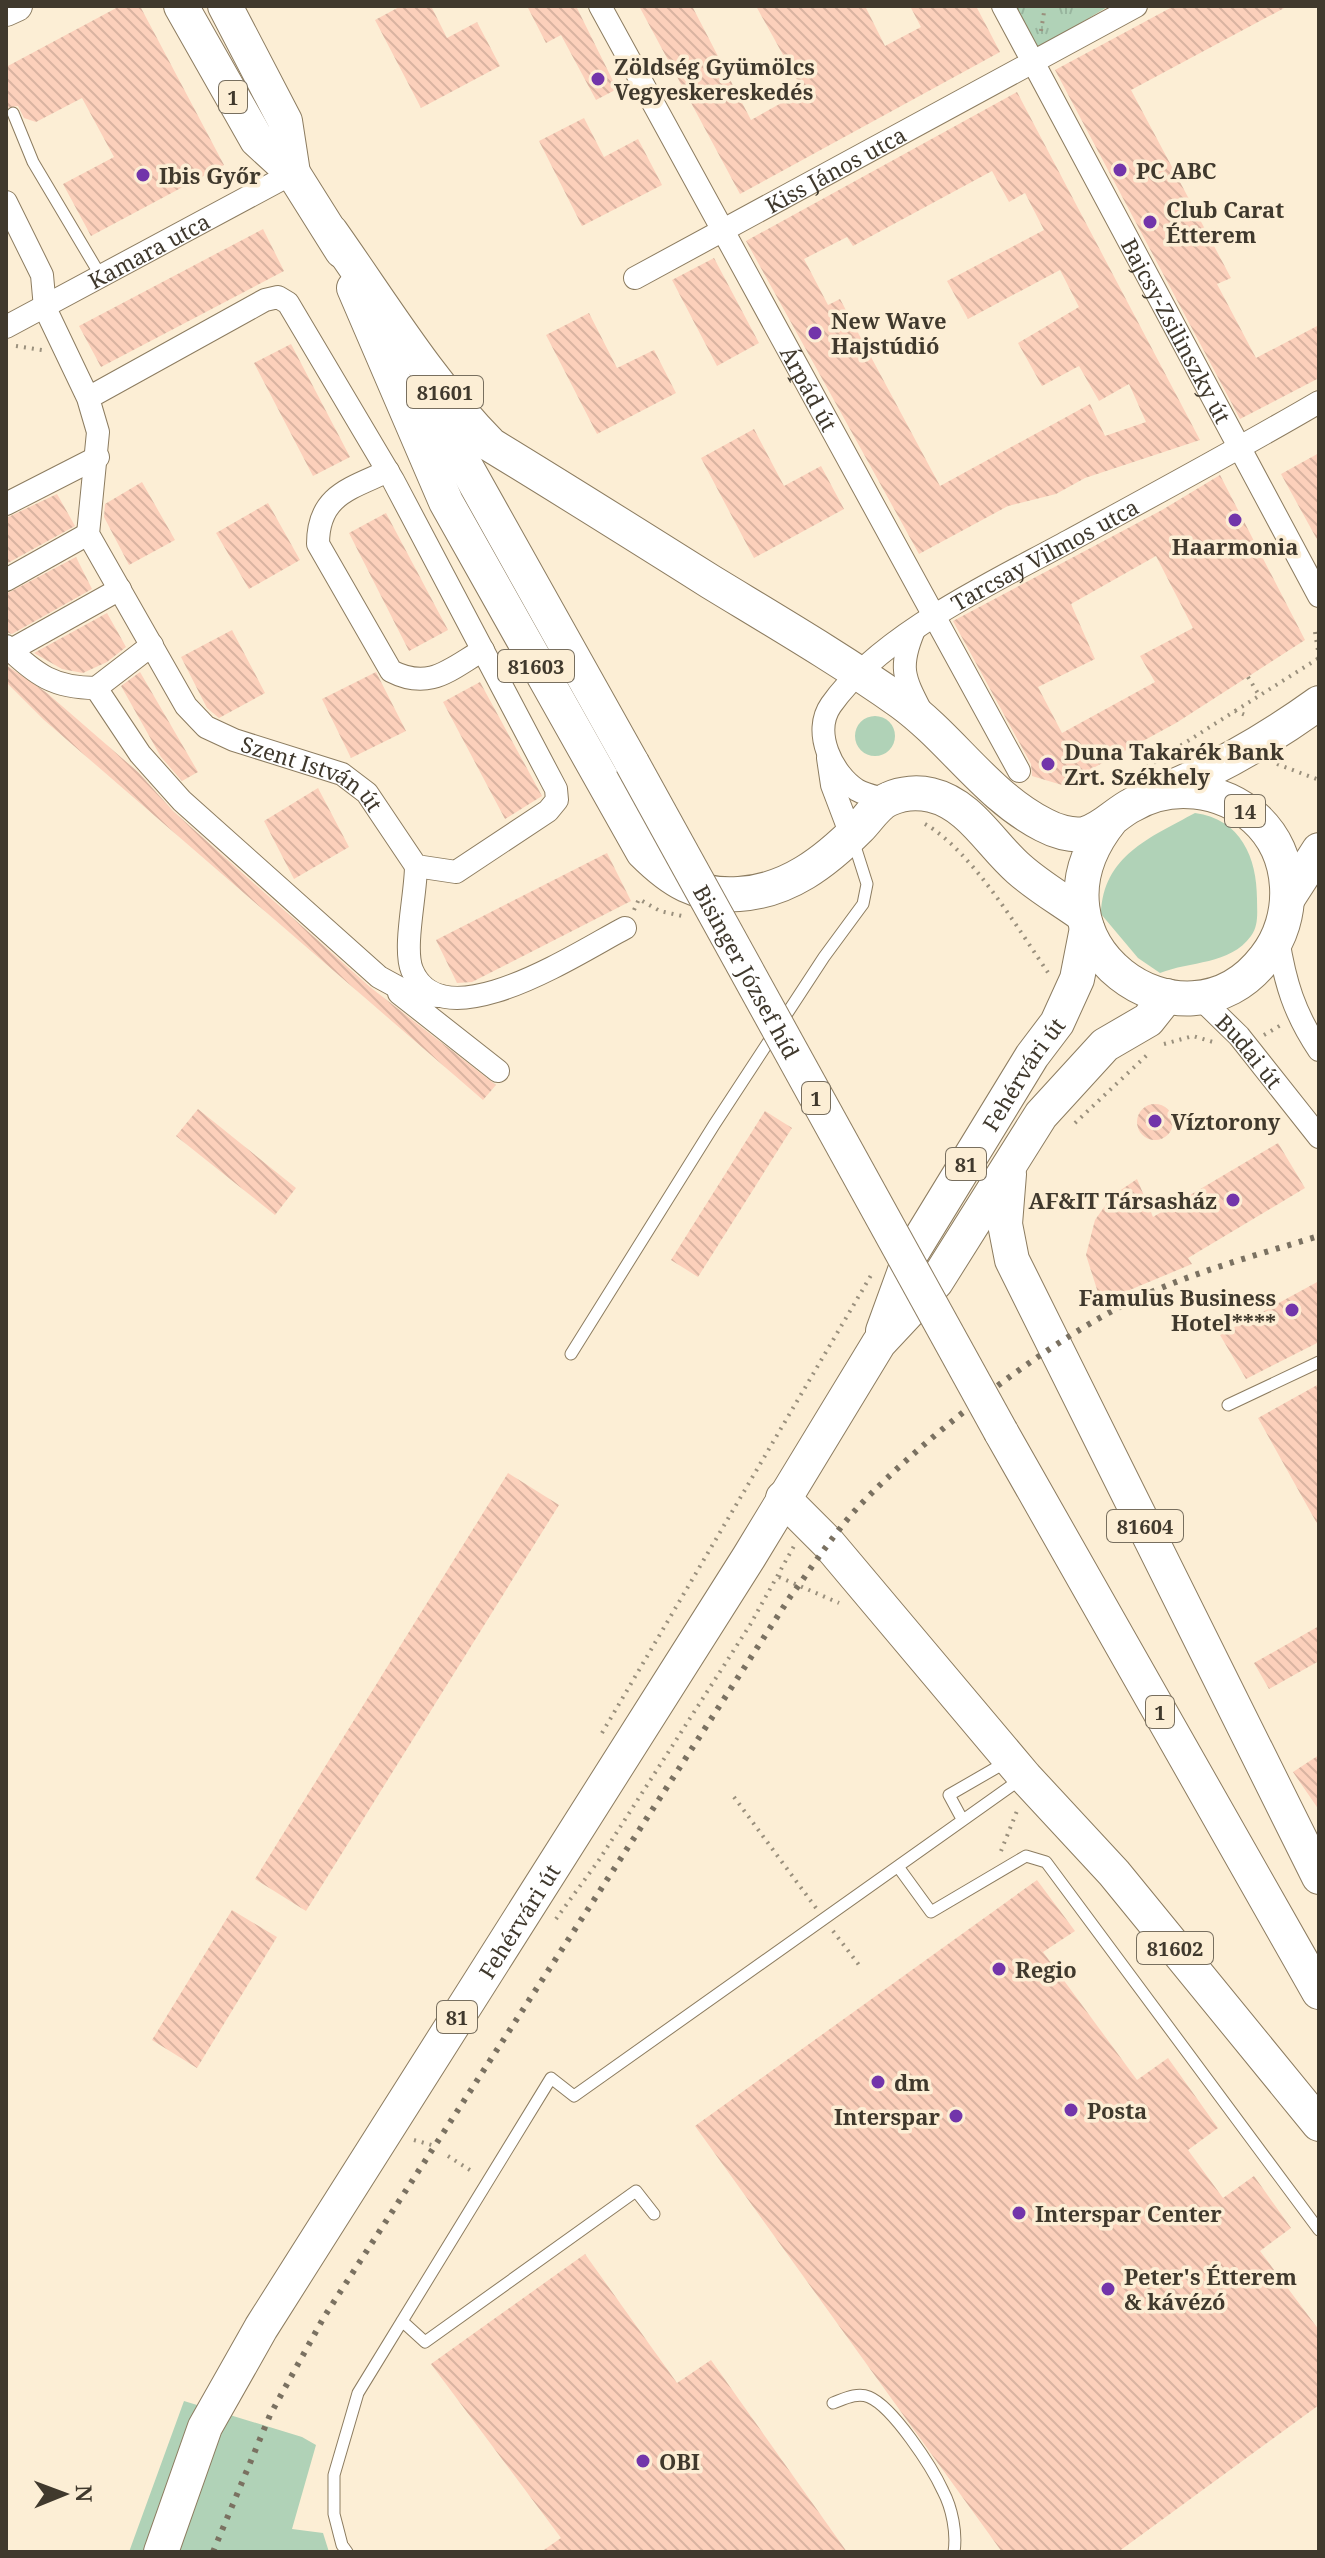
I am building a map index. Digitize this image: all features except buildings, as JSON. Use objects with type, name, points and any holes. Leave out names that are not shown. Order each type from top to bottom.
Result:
[{"type":"main road","name":"1","points":[[225,6],[285,121],[293,173]]},
{"type":"main road","name":"1","points":[[182,8],[257,140],[293,173],[331,232]]},
{"type":"main road","name":"81601","points":[[331,232],[454,405],[491,445],[861,674],[925,719],[1006,801],[1040,823],[1058,832],[1085,834],[1111,820]]},
{"type":"main road","name":"Bisinger József híd","points":[[331,232],[479,487],[1001,1432],[1319,1992]]},
{"type":"main road","name":"81603","points":[[331,232],[446,502],[643,852],[667,876],[693,891],[725,895],[756,893],[784,886],[820,863],[886,800]]},
{"type":"main road","name":"14","points":[[1085,922],[1083,875],[1093,845],[1111,820],[1150,796],[1216,768],[1280,731],[1319,703]]},
{"type":"main road","name":"14","points":[[1150,796],[1178,790],[1207,792],[1234,802],[1257,819],[1280,856],[1288,898]]},
{"type":"main road","points":[[886,800],[907,794],[932,795],[954,806],[986,833],[1018,869],[1085,922],[1110,966],[1146,990],[1183,996]]},
{"type":"main road","name":"14","points":[[1183,996],[1223,990],[1245,978],[1264,960],[1278,939],[1288,898],[1319,850]]},
{"type":"main road","name":"Fehérvári út","points":[[161,2552],[205,2427],[261,2328],[794,1509],[879,1343],[911,1254],[1032,1056],[1057,1023],[1071,993],[1085,922]]},
{"type":"main road","name":"Fehérvári út","points":[[879,1343],[936,1282],[1041,1115],[1064,1088],[1105,1045],[1183,996]]},
{"type":"main road","name":"81604","points":[[1010,1167],[1004,1198],[1012,1260],[1319,1877]]},
{"type":"main road","name":"81602","points":[[794,1509],[828,1543],[1017,1768],[1114,1873],[1319,2124]]},
{"type":"street","points":[[6,11],[17,6]]},
{"type":"street","name":"Árpád út","points":[[600,6],[936,613],[1019,771]]},
{"type":"street","name":"Bajcsy-Zsilinszky út","points":[[1003,6],[1242,447],[1319,596]]},
{"type":"street","name":"Kiss János utca","points":[[635,278],[1036,64],[1136,6]]},
{"type":"street","name":"Kamara utca","points":[[6,327],[293,173]]},
{"type":"street","points":[[6,202],[42,275],[45,308],[88,398],[98,432],[98,457],[88,534],[6,580]]},
{"type":"street","points":[[88,398],[265,300],[278,297],[288,303],[388,471],[556,789],[557,800],[548,811],[456,872],[416,866],[416,896],[408,948],[412,971],[440,996]]},
{"type":"street","name":"Tarcsay Vilmos utca","points":[[851,835],[832,785],[824,719],[830,706],[861,674],[936,613],[1319,402]]},
{"type":"street","points":[[6,504],[98,457]]},
{"type":"street","points":[[388,471],[337,495],[318,520],[318,544],[391,671],[410,681],[434,678],[483,650]]},
{"type":"street","name":"Szent István út","points":[[88,534],[186,706],[206,727],[234,740],[342,774],[367,793],[416,866]]},
{"type":"street","points":[[120,589],[8,648],[53,684],[68,688],[96,688],[152,645]]},
{"type":"street","points":[[914,629],[902,660],[907,683],[925,719]]},
{"type":"street","points":[[96,688],[140,754],[182,801],[379,977],[498,1071]]},
{"type":"street","points":[[827,752],[856,789],[886,800]]},
{"type":"street","points":[[379,977],[412,995],[465,999],[495,995],[625,928]]},
{"type":"street","points":[[1278,939],[1285,987],[1296,1016],[1319,1050]]},
{"type":"street","name":"Budai út","points":[[1183,996],[1231,1026],[1319,1137]]},
{"type":"street","name":"Budai út","points":[[1297,1108],[1319,1120]]},
{"type":"lane","points":[[13,113],[33,162],[102,278]]},
{"type":"lane","points":[[571,1354],[714,1125],[824,957],[863,904],[867,884],[851,835]]},
{"type":"lane","points":[[1228,1405],[1319,1362]]},
{"type":"lane","points":[[962,1819],[949,1795],[1017,1768]]},
{"type":"lane","points":[[347,2552],[342,2545],[334,2514],[334,2475],[358,2393],[551,2078],[574,2096],[899,1868],[962,1819],[1017,1768]]},
{"type":"lane","points":[[899,1868],[931,1912],[1026,1856],[1046,1862],[1319,2230]]},
{"type":"lane","points":[[402,2321],[425,2342],[636,2191],[654,2214]]},
{"type":"lane","points":[[833,2403],[852,2395],[869,2397],[893,2417],[944,2492],[956,2538],[954,2552]]},
{"type":"path","points":[[1235,711],[1319,658],[1315,632]]},
{"type":"path","points":[[1248,677],[1259,696]]},
{"type":"path","points":[[1278,766],[1319,780]]},
{"type":"path","points":[[995,895],[1053,981],[1071,993]]},
{"type":"path","points":[[1262,1036],[1290,1020]]},
{"type":"path","points":[[1160,1045],[1193,1036],[1213,1042],[1220,1049]]},
{"type":"path","points":[[1071,1127],[1148,1054]]},
{"type":"path","points":[[600,1737],[877,1265]]},
{"type":"path","points":[[554,1921],[599,1860],[779,1577],[794,1509]]},
{"type":"path","points":[[734,1797],[859,1965]]},
{"type":"path","points":[[409,2139],[435,2146]]},
{"type":"path","points":[[448,2156],[488,2181]]},
{"type":"green space","points":[[1010,6],[1109,6],[1034,51]]},
{"type":"green space","points":[[875,716],[889,722],[895,736],[889,750],[875,756],[861,750],[855,736],[861,722]]},
{"type":"green space","points":[[1195,813],[1224,823],[1235,832],[1250,855],[1256,884],[1256,923],[1251,936],[1232,952],[1160,973],[1138,958],[1101,914],[1104,894],[1119,863],[1132,851]]},
{"type":"green space","points":[[184,2401],[302,2437],[316,2445],[292,2529],[323,2533],[329,2552],[129,2552]]},
{"type":"railway","points":[[213,2552],[270,2415],[324,2317],[790,1597],[850,1516],[947,1425],[1014,1373],[1082,1328],[1163,1287],[1319,1236]]},
{"type":"place","name":"Zöldség Gyümölcs Vegyeskereskedés","points":[[598,79]]},
{"type":"place","name":"PC ABC","points":[[1120,170]]},
{"type":"place","name":"Ibis Győr","points":[[143,175]]},
{"type":"place","name":"Club Carat Étterem","points":[[1150,222]]},
{"type":"place","name":"New Wave Hajstúdió","points":[[815,333]]},
{"type":"place","name":"Haarmonia","points":[[1235,520]]},
{"type":"place","name":"Duna Takarék Bank Zrt. Székhely","points":[[1048,764]]},
{"type":"place","name":"Víztorony","points":[[1155,1121]]},
{"type":"place","name":"AF&IT Társasház","points":[[1233,1200]]},
{"type":"place","name":"Famulus Business Hotel****","points":[[1292,1310]]},
{"type":"place","name":"Regio","points":[[999,1969]]},
{"type":"place","name":"dm","points":[[878,2082]]},
{"type":"place","name":"Posta","points":[[1071,2110]]},
{"type":"place","name":"Interspar","points":[[956,2116]]},
{"type":"place","name":"Interspar Center","points":[[1019,2213]]},
{"type":"place","name":"Peter's Étterem & kávézó","points":[[1108,2289]]},
{"type":"place","name":"OBI","points":[[643,2461]]}]
